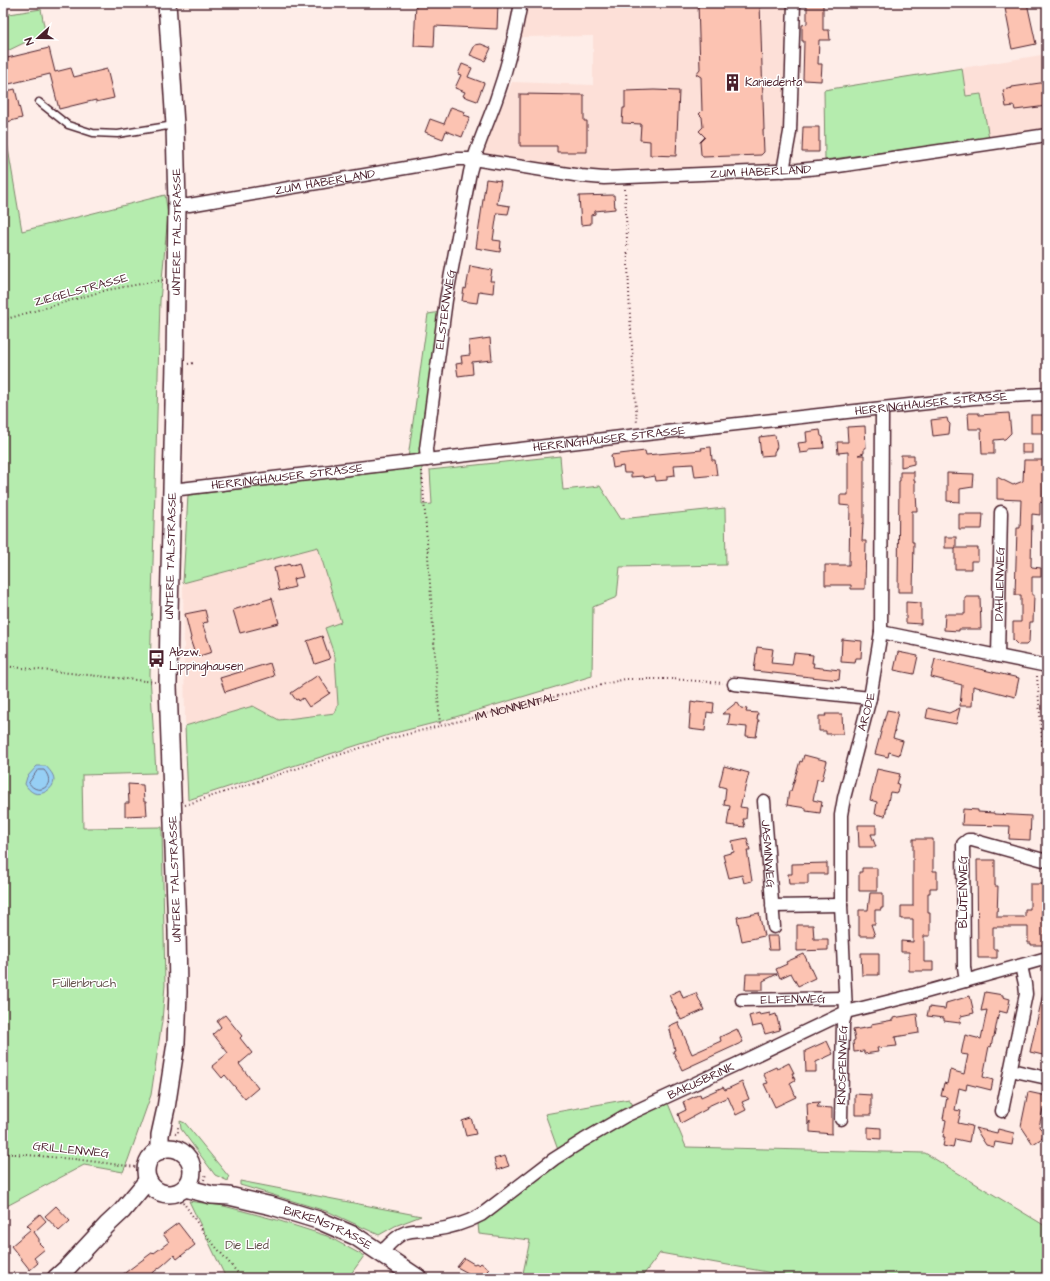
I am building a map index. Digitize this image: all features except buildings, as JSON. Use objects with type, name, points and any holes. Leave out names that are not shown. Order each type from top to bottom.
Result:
[{"type":"street","name":"UNTERE TALSTRASSE","points":[[167,3],[175,125],[177,205],[168,686],[178,992],[176,1043],[166,1108],[160,1135],[168,1150]]},
{"type":"street","points":[[474,159],[501,85],[514,39],[521,3]]},
{"type":"street","points":[[783,171],[790,132],[794,3]]},
{"type":"street","name":"ZUM HABERLAND","points":[[177,205],[189,205],[458,159],[474,159],[581,176],[604,178],[783,171],[838,166],[1047,135]]},
{"type":"street","name":"ELSTERNWEG","points":[[427,460],[426,448],[446,300],[474,159]]},
{"type":"street","name":"HERRINGHAUSER STRASSE","points":[[172,490],[638,435],[973,398],[1047,394]]},
{"type":"street","name":"ARODE","points":[[846,1012],[844,998],[841,905],[841,816],[844,798],[870,698],[881,632],[882,409]]},
{"type":"street","name":"DAHLIENWEG","points":[[998,656],[1001,512]]},
{"type":"street","points":[[881,632],[1043,666]]},
{"type":"street","points":[[734,684],[870,698]]},
{"type":"street","name":"JASMINWEG","points":[[764,801],[774,927]]},
{"type":"street","name":"BLÜTENWEG","points":[[966,982],[964,967],[962,844],[968,840],[972,840],[1047,861]]},
{"type":"street","points":[[772,906],[841,905]]},
{"type":"street","name":"BAKUSBRINK","points":[[381,1253],[393,1239],[404,1233],[446,1228],[470,1221],[481,1215],[554,1159],[625,1116],[846,1012],[966,982],[1047,958]]},
{"type":"street","points":[[1002,1111],[1026,994],[1021,966]]},
{"type":"street","name":"ELFENWEG","points":[[742,1000],[844,998]]},
{"type":"street","name":"KNOSPENWEG","points":[[841,1119],[843,1023],[846,1012]]},
{"type":"street","points":[[1011,1070],[1047,1078]]},
{"type":"street","points":[[168,1150],[186,1156],[192,1173],[183,1194],[164,1194],[148,1179],[146,1168],[153,1156],[168,1150]]},
{"type":"street","name":"BIRKENSTRASSE","points":[[192,1173],[218,1187],[229,1196]]},
{"type":"street","points":[[56,1278],[122,1211],[148,1179]]},
{"type":"street","name":"BIRKENSTRASSE","points":[[183,1194],[229,1196],[272,1206],[318,1220],[355,1236],[418,1278]]},
{"type":"lane","points":[[40,102],[68,125],[93,133],[118,134],[175,125]]},
{"type":"path","points":[[625,177],[630,316],[638,435]]},
{"type":"path","name":"ZIEGELSTRASSE","points":[[3,320],[107,290],[176,277]]},
{"type":"path","points":[[427,460],[422,472],[440,725]]},
{"type":"path","points":[[3,666],[159,682],[168,686]]},
{"type":"path","points":[[1043,666],[1037,675],[1047,803]]},
{"type":"path","name":"IM NONNENTAL","points":[[172,808],[388,739],[625,679],[672,679],[734,684]]},
{"type":"path","name":"GRILLENWEG","points":[[3,1153],[74,1159],[148,1179]]},
{"type":"path","points":[[183,1194],[205,1234],[242,1278]]},
{"type":"shaded area","points":[[528,3],[786,3],[783,145],[778,166],[591,173],[481,156],[512,82],[593,85],[593,36],[521,37]]},
{"type":"shaded area","points":[[1047,54],[1047,130],[989,138],[981,94],[966,96],[962,68]]},
{"type":"shaded area","points":[[318,547],[341,622],[325,629],[335,657],[338,705],[335,713],[278,720],[253,706],[185,726],[183,583]]},
{"type":"green space","points":[[41,9],[46,37],[28,41],[3,53],[3,15]]},
{"type":"green space","points":[[962,68],[966,96],[981,94],[989,138],[825,160],[824,90]]},
{"type":"green space","name":"Füllenbruch","points":[[3,119],[22,231],[165,195],[168,215],[160,301],[150,675],[156,773],[82,775],[83,828],[162,827],[165,985],[162,1021],[151,1095],[123,1172],[84,1165],[3,1208]]},
{"type":"green space","points":[[441,312],[422,454],[408,458],[428,314]]},
{"type":"green space","points":[[560,456],[563,490],[600,486],[621,519],[725,508],[726,565],[620,567],[617,597],[593,607],[592,676],[442,721],[395,733],[188,800],[185,726],[253,706],[279,720],[335,713],[338,705],[335,657],[325,628],[341,622],[318,547],[183,583],[188,495],[422,467],[422,505],[432,504],[430,470]]},
{"type":"green space","points":[[629,1099],[639,1114],[667,1101],[686,1147],[925,1153],[1047,1227],[1047,1278],[801,1278],[660,1253],[641,1278],[522,1278],[530,1240],[479,1234],[478,1224],[562,1161],[545,1114]]},
{"type":"green space","points":[[180,1121],[185,1123],[229,1177],[228,1181],[215,1175],[181,1129]]},
{"type":"green space","points":[[240,1181],[421,1216],[395,1226],[379,1235],[329,1212],[240,1185]]},
{"type":"green space","name":"Die Lied","points":[[189,1201],[224,1206],[277,1220],[327,1236],[364,1256],[348,1278],[226,1278]]},
{"type":"water","points":[[37,766],[46,766],[54,778],[50,789],[40,794],[34,793],[25,784],[27,777]]},
{"type":"place","name":"Kaniedenta","points":[[732,82]]},
{"type":"place","name":"Abzw. Lippinghausen","points":[[156,659]]}]
